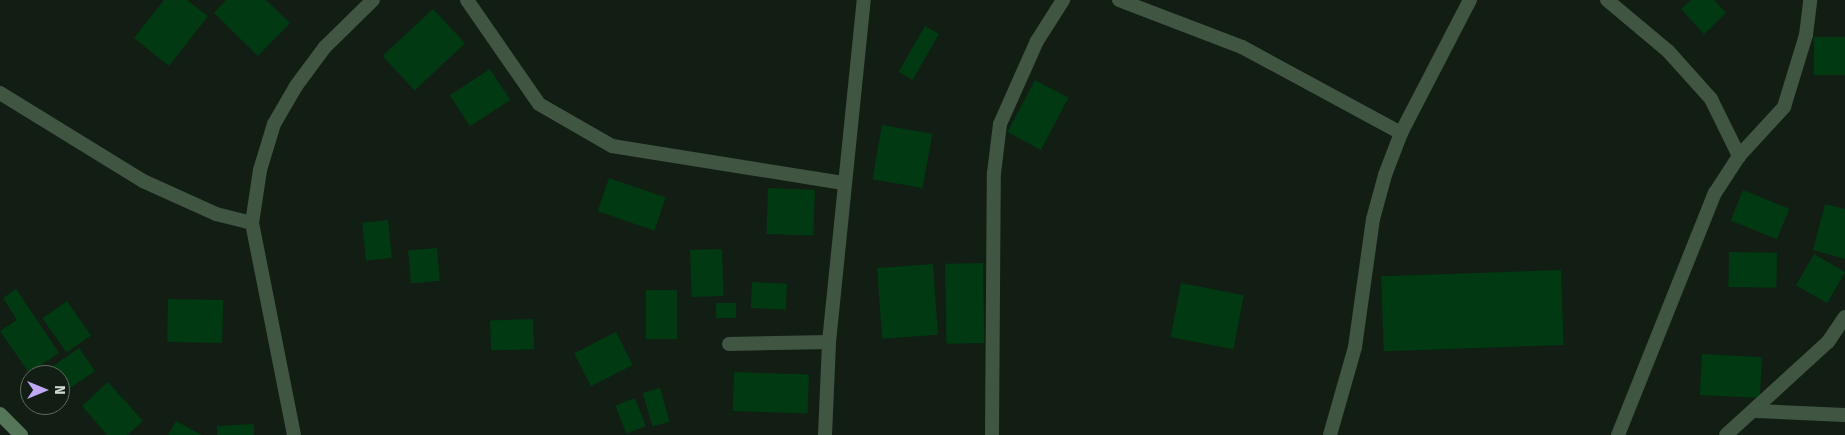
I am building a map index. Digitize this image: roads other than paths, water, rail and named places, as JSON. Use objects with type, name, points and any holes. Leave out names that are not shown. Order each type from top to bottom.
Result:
[{"type":"main road","points":[[0,414],[21,435]]},
{"type":"street","points":[[294,435],[252,223],[260,170],[274,124],[325,47],[373,0]]},
{"type":"street","points":[[467,0],[539,104],[612,146],[843,183]]},
{"type":"street","points":[[824,435],[829,342],[843,183],[864,6],[876,0]]},
{"type":"street","points":[[992,435],[994,173],[1000,124],[1037,41],[1063,0]]},
{"type":"street","points":[[1119,0],[1242,47],[1401,133]]},
{"type":"street","points":[[1330,435],[1355,347],[1373,218],[1401,133],[1470,0]]},
{"type":"street","points":[[1606,0],[1668,51],[1710,99],[1739,156]]},
{"type":"street","points":[[1618,435],[1660,341],[1699,229],[1739,156],[1784,107],[1806,35],[1810,0]]},
{"type":"street","points":[[0,93],[150,184],[216,214],[252,223]]},
{"type":"street","points":[[1726,435],[1757,411],[1828,342],[1845,317]]},
{"type":"street","points":[[729,344],[829,342]]},
{"type":"street","points":[[1757,411],[1845,415]]}]
